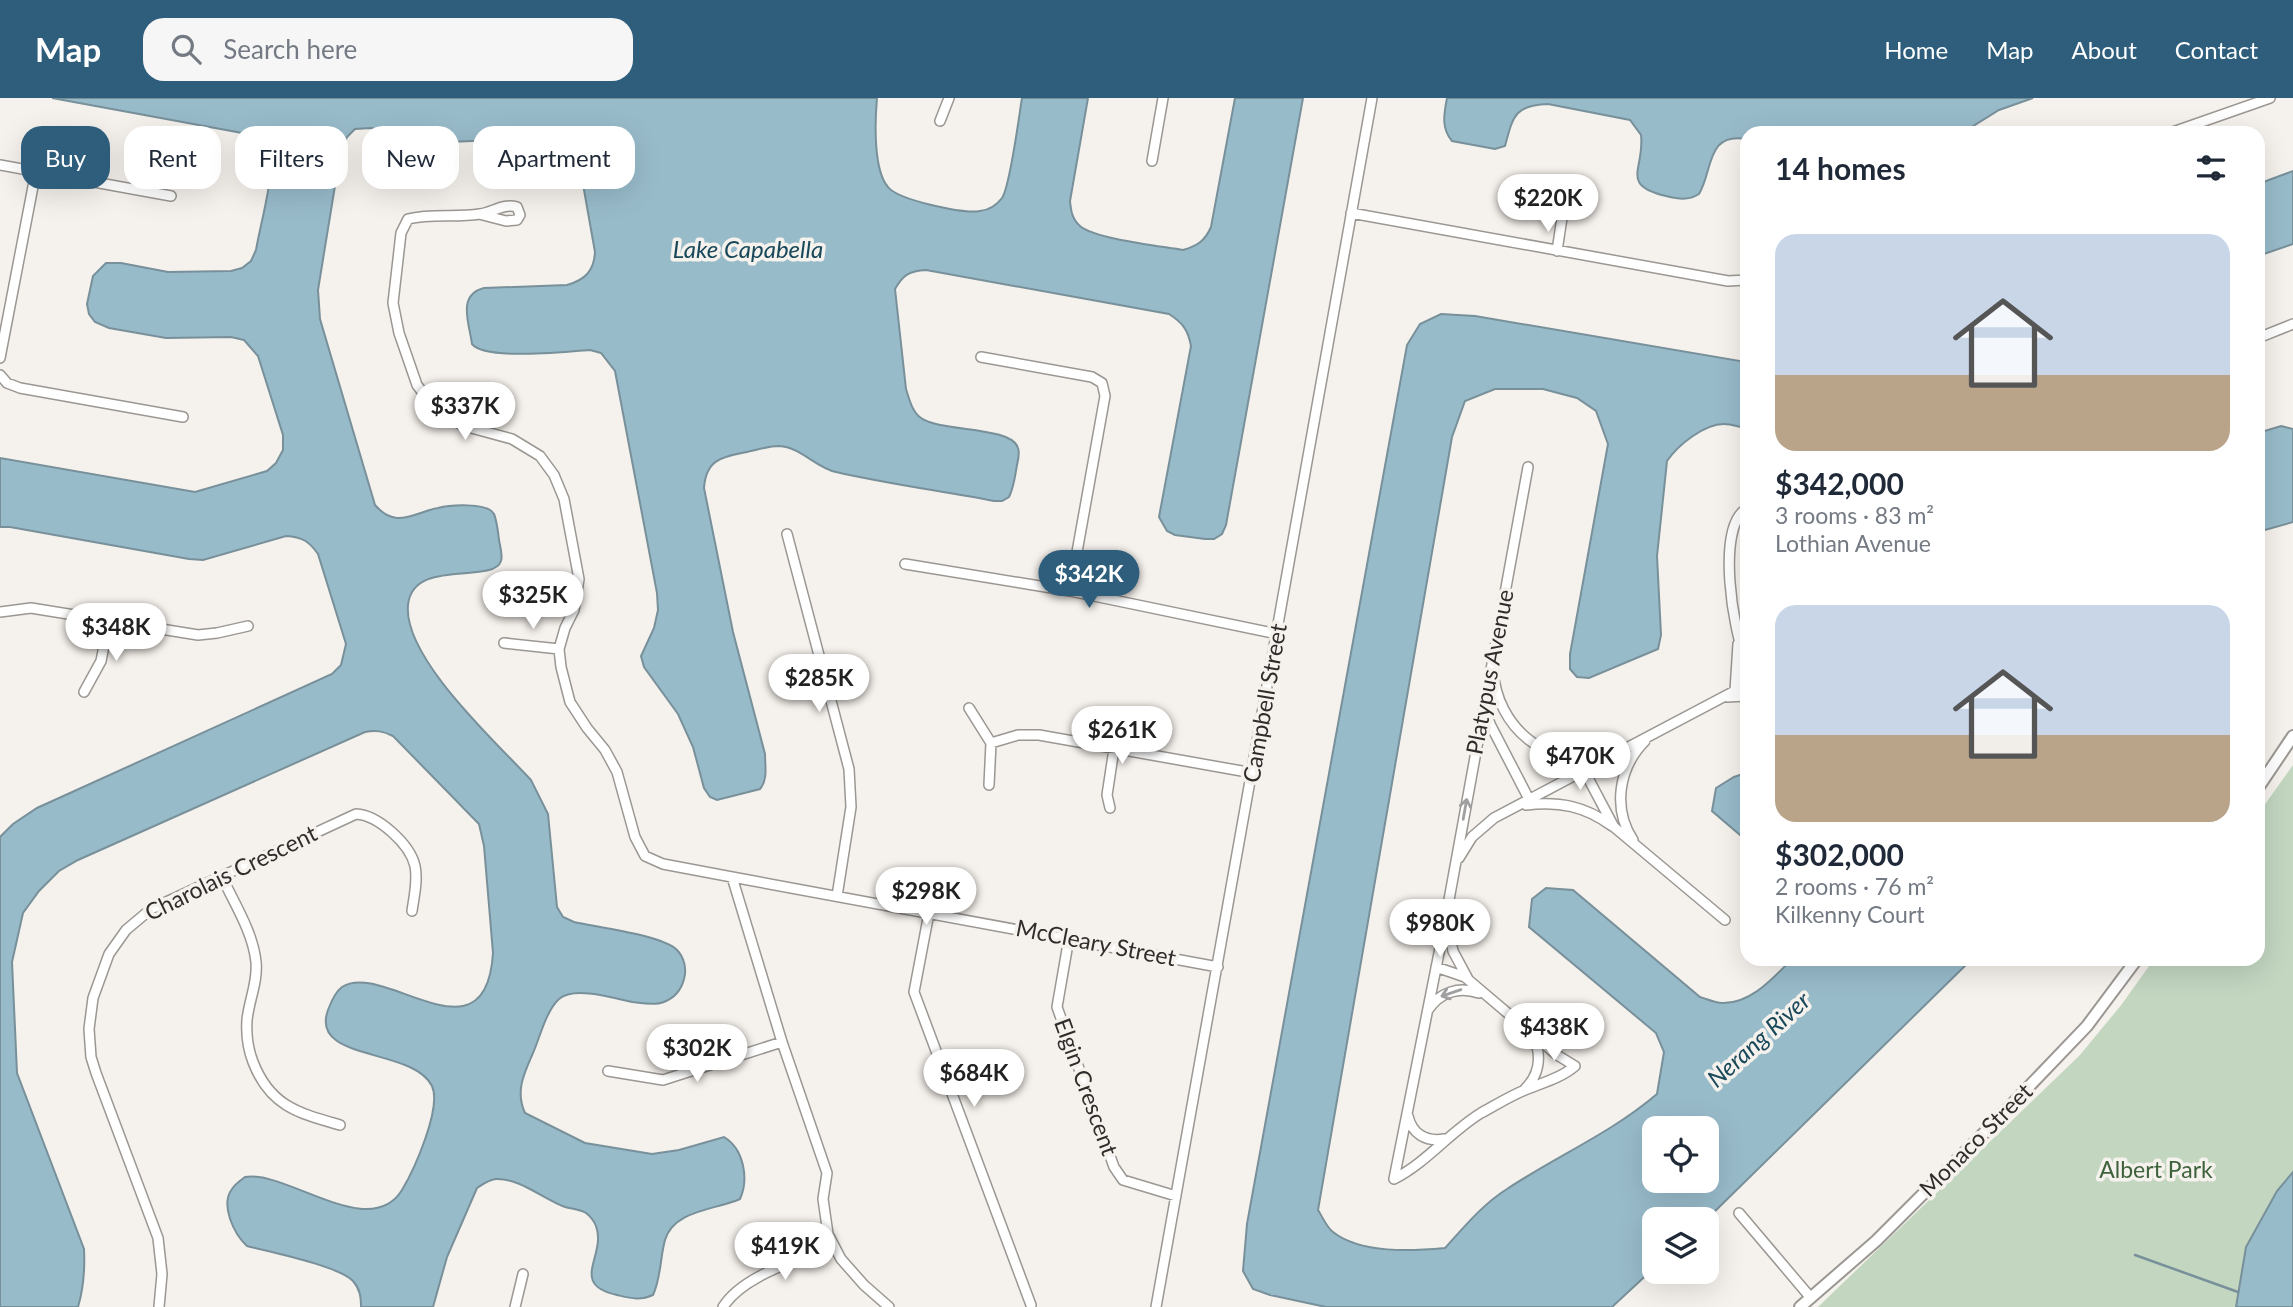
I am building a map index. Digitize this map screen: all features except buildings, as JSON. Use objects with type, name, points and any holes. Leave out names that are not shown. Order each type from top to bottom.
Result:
[{"type":"street","points":[[940,121],[949,98]]},
{"type":"street","points":[[1152,161],[1163,98]]},
{"type":"street","name":"Campbell Street","points":[[1156,1307],[1372,98]]},
{"type":"street","points":[[2190,126],[2270,98]]},
{"type":"street","points":[[0,164],[21,168]]},
{"type":"street","points":[[110,185],[171,196]]},
{"type":"street","points":[[0,358],[33,189]]},
{"type":"street","points":[[1557,251],[1566,191]]},
{"type":"street","points":[[1351,213],[1728,281],[1740,280]]},
{"type":"street","points":[[479,214],[408,219],[401,233],[393,303],[399,333],[416,385],[436,410],[464,426],[512,439],[540,456],[554,475],[565,499],[579,579],[574,610],[559,649],[504,643]]},
{"type":"street","points":[[2265,335],[2293,324]]},
{"type":"street","points":[[981,357],[1092,377],[1102,383],[1105,396],[1070,591]]},
{"type":"street","points":[[0,375],[7,383],[20,388],[183,417]]},
{"type":"street","name":"Platypus Avenue","points":[[1445,1139],[1416,1165],[1394,1179],[1446,915],[1528,467]]},
{"type":"street","points":[[1735,691],[1738,638],[1728,561],[1740,515]]},
{"type":"street","points":[[787,534],[849,769],[851,807],[837,896]]},
{"type":"street","points":[[905,564],[1070,591],[1277,634]]},
{"type":"street","points":[[0,612],[31,608],[198,635],[248,626]]},
{"type":"street","points":[[84,692],[101,661],[109,621]]},
{"type":"street","points":[[1738,638],[1740,644]]},
{"type":"street","name":"McCleary Street","points":[[559,649],[570,702],[605,750],[617,772],[635,837],[645,856],[663,864],[1218,967]]},
{"type":"street","points":[[1493,658],[1497,693],[1504,712],[1527,741],[1543,750],[1578,759],[1595,759],[1621,752]]},
{"type":"street","points":[[1531,802],[1740,688]]},
{"type":"street","points":[[1724,697],[1740,696]]},
{"type":"street","points":[[1485,698],[1490,724],[1531,802]]},
{"type":"street","points":[[969,708],[991,743],[989,785]]},
{"type":"street","points":[[991,743],[1018,735],[1039,735],[1253,773]]},
{"type":"street","points":[[1639,848],[1623,821],[1621,788],[1634,755],[1652,735]]},
{"type":"street","points":[[2265,778],[2293,736]]},
{"type":"street","points":[[1110,808],[1107,795],[1114,749]]},
{"type":"street","points":[[1578,759],[1616,829]]},
{"type":"street","points":[[1531,802],[1559,803],[1596,815],[1725,920]]},
{"type":"street","name":"Platypus Avenue","points":[[1453,876],[1472,837],[1487,823],[1531,802]]},
{"type":"street","name":"Charolais Crescent","points":[[159,1307],[162,1274],[158,1238],[96,1073],[89,1043],[90,1014],[102,968],[126,930],[151,909],[344,818],[363,814],[378,820],[410,852],[416,875],[412,911]]},
{"type":"street","points":[[222,877],[254,950],[255,986],[246,1030],[250,1054],[262,1082],[268,1092],[289,1108],[340,1125]]},
{"type":"street","points":[[732,877],[782,1042],[827,1174],[823,1199],[828,1234],[841,1259],[864,1285],[889,1307]]},
{"type":"street","points":[[929,912],[914,992],[1031,1305]]},
{"type":"street","points":[[1446,915],[1453,951],[1473,985]]},
{"type":"street","name":"Elgin Crescent","points":[[1069,938],[1057,1007],[1114,1167],[1124,1180],[1176,1196]]},
{"type":"street","name":"Monaco Street","points":[[1800,1307],[1876,1241],[1994,1124],[2087,1026],[2132,966]]},
{"type":"street","points":[[1408,1111],[1410,1125],[1417,1133],[1433,1140],[1445,1139],[1480,1114],[1562,1075],[1575,1066],[1461,975],[1436,967]]},
{"type":"street","points":[[1424,1018],[1434,1002],[1450,992],[1466,989],[1487,997]]},
{"type":"street","points":[[1524,1091],[1534,1079],[1539,1064],[1538,1046],[1530,1032]]},
{"type":"street","points":[[608,1071],[663,1080],[782,1042]]},
{"type":"street","points":[[1739,1213],[1811,1298]]},
{"type":"street","points":[[723,1307],[730,1297],[747,1283],[833,1245]]},
{"type":"street","points":[[515,1307],[523,1274]]},
{"type":"green space","name":"Albert Park","points":[[2293,765],[2293,1307],[1818,1307],[2080,1055],[2149,966],[2265,966],[2265,804]]},
{"type":"water","name":"Lake Capabella","points":[[52,98],[877,98],[877,157],[888,187],[917,201],[972,211],[992,207],[1002,198],[1011,166],[1022,98],[1088,98],[1070,201],[1075,221],[1099,235],[1183,250],[1200,242],[1211,227],[1235,98],[1303,98],[1226,525],[1222,534],[1214,539],[1175,535],[1167,531],[1159,517],[1191,346],[1184,327],[1178,321],[1169,314],[926,270],[907,275],[895,289],[906,389],[910,401],[918,415],[930,422],[990,433],[1013,441],[1019,454],[1009,497],[994,501],[836,472],[794,450],[779,446],[730,456],[712,465],[705,478],[704,488],[733,632],[765,754],[766,768],[760,789],[717,800],[710,797],[704,788],[693,747],[678,714],[644,667],[641,656],[654,628],[658,610],[657,593],[615,371],[601,353],[590,350],[509,354],[480,349],[472,344],[467,318],[470,297],[484,288],[567,285],[584,277],[590,269],[595,252],[584,189],[635,189],[635,126],[473,126],[473,141],[459,142],[459,126],[362,126],[348,136],[348,126],[235,126],[235,132],[221,129],[221,126],[204,126]]},
{"type":"water","points":[[1447,98],[2033,98],[1999,110],[1973,126],[1740,126],[1740,139],[1724,141],[1717,147],[1699,194],[1683,199],[1652,192],[1638,181],[1641,135],[1630,120],[1548,104],[1537,105],[1517,114],[1505,146],[1495,149],[1452,141],[1445,126]]},
{"type":"water","points":[[2293,171],[2293,244],[2265,254],[2265,181]]},
{"type":"water","name":"Lake Capabella","points":[[268,189],[334,189],[318,290],[320,319],[375,505],[384,514],[397,518],[433,509],[468,505],[490,510],[494,514],[502,553],[501,561],[495,568],[484,571],[438,576],[424,581],[413,590],[408,605],[410,626],[420,650],[436,674],[476,722],[531,780],[548,814],[557,907],[563,917],[574,922],[658,940],[677,950],[684,963],[685,975],[679,990],[660,1003],[632,1002],[584,993],[574,993],[559,999],[547,1017],[524,1075],[521,1090],[525,1113],[585,1143],[652,1154],[679,1150],[724,1137],[736,1149],[744,1174],[740,1199],[696,1212],[677,1222],[665,1240],[658,1282],[653,1295],[635,1298],[602,1290],[595,1284],[592,1276],[598,1237],[596,1226],[590,1217],[523,1185],[505,1180],[490,1180],[477,1188],[447,1257],[433,1307],[361,1307],[357,1287],[345,1275],[303,1260],[247,1246],[233,1227],[227,1203],[235,1185],[245,1177],[283,1183],[349,1207],[370,1209],[388,1204],[402,1190],[413,1168],[430,1123],[434,1096],[432,1086],[421,1074],[405,1065],[348,1047],[334,1038],[326,1027],[328,1010],[342,987],[360,982],[382,986],[430,1003],[453,1007],[472,1003],[486,986],[493,953],[484,846],[479,824],[393,736],[373,731],[365,732],[78,860],[59,871],[39,891],[23,913],[12,962],[17,1073],[84,1249],[84,1271],[78,1307],[0,1307],[0,837],[13,824],[37,808],[332,674],[341,665],[346,644],[318,554],[301,539],[286,536],[203,560],[0,527],[0,458],[195,492],[267,471],[276,463],[283,450],[283,435],[258,356],[244,340],[231,337],[166,338],[109,328],[95,322],[89,314],[87,304],[93,276],[106,263],[121,263],[168,272],[231,271],[242,268],[251,261],[256,250]]},
{"type":"water","name":"Nerang River","points":[[1441,314],[1475,316],[1740,361],[1740,427],[1724,424],[1700,431],[1678,448],[1667,461],[1657,556],[1661,635],[1658,649],[1589,678],[1577,677],[1570,669],[1570,654],[1608,444],[1596,411],[1577,398],[1543,389],[1495,389],[1465,401],[1452,437],[1318,1210],[1331,1230],[1358,1244],[1402,1250],[1445,1248],[1474,1216],[1498,1195],[1621,1121],[1657,1094],[1664,1052],[1656,1033],[1529,927],[1532,899],[1546,888],[1573,890],[1700,997],[1719,1003],[1733,1002],[1752,995],[1785,966],[1965,966],[1719,1207],[1642,1207],[1642,1279],[1612,1307],[1326,1307],[1270,1295],[1253,1289],[1243,1271],[1247,1224],[1407,345],[1420,324]]},
{"type":"water","points":[[2281,426],[2293,429],[2293,522],[2265,530],[2265,431]]},
{"type":"water","points":[[1740,775],[1740,835],[1712,811],[1716,788]]},
{"type":"water","points":[[2293,1172],[2293,1307],[2236,1307],[2246,1247],[2277,1191]]},
{"type":"waterway","points":[[2135,1255],[2238,1292]]}]
